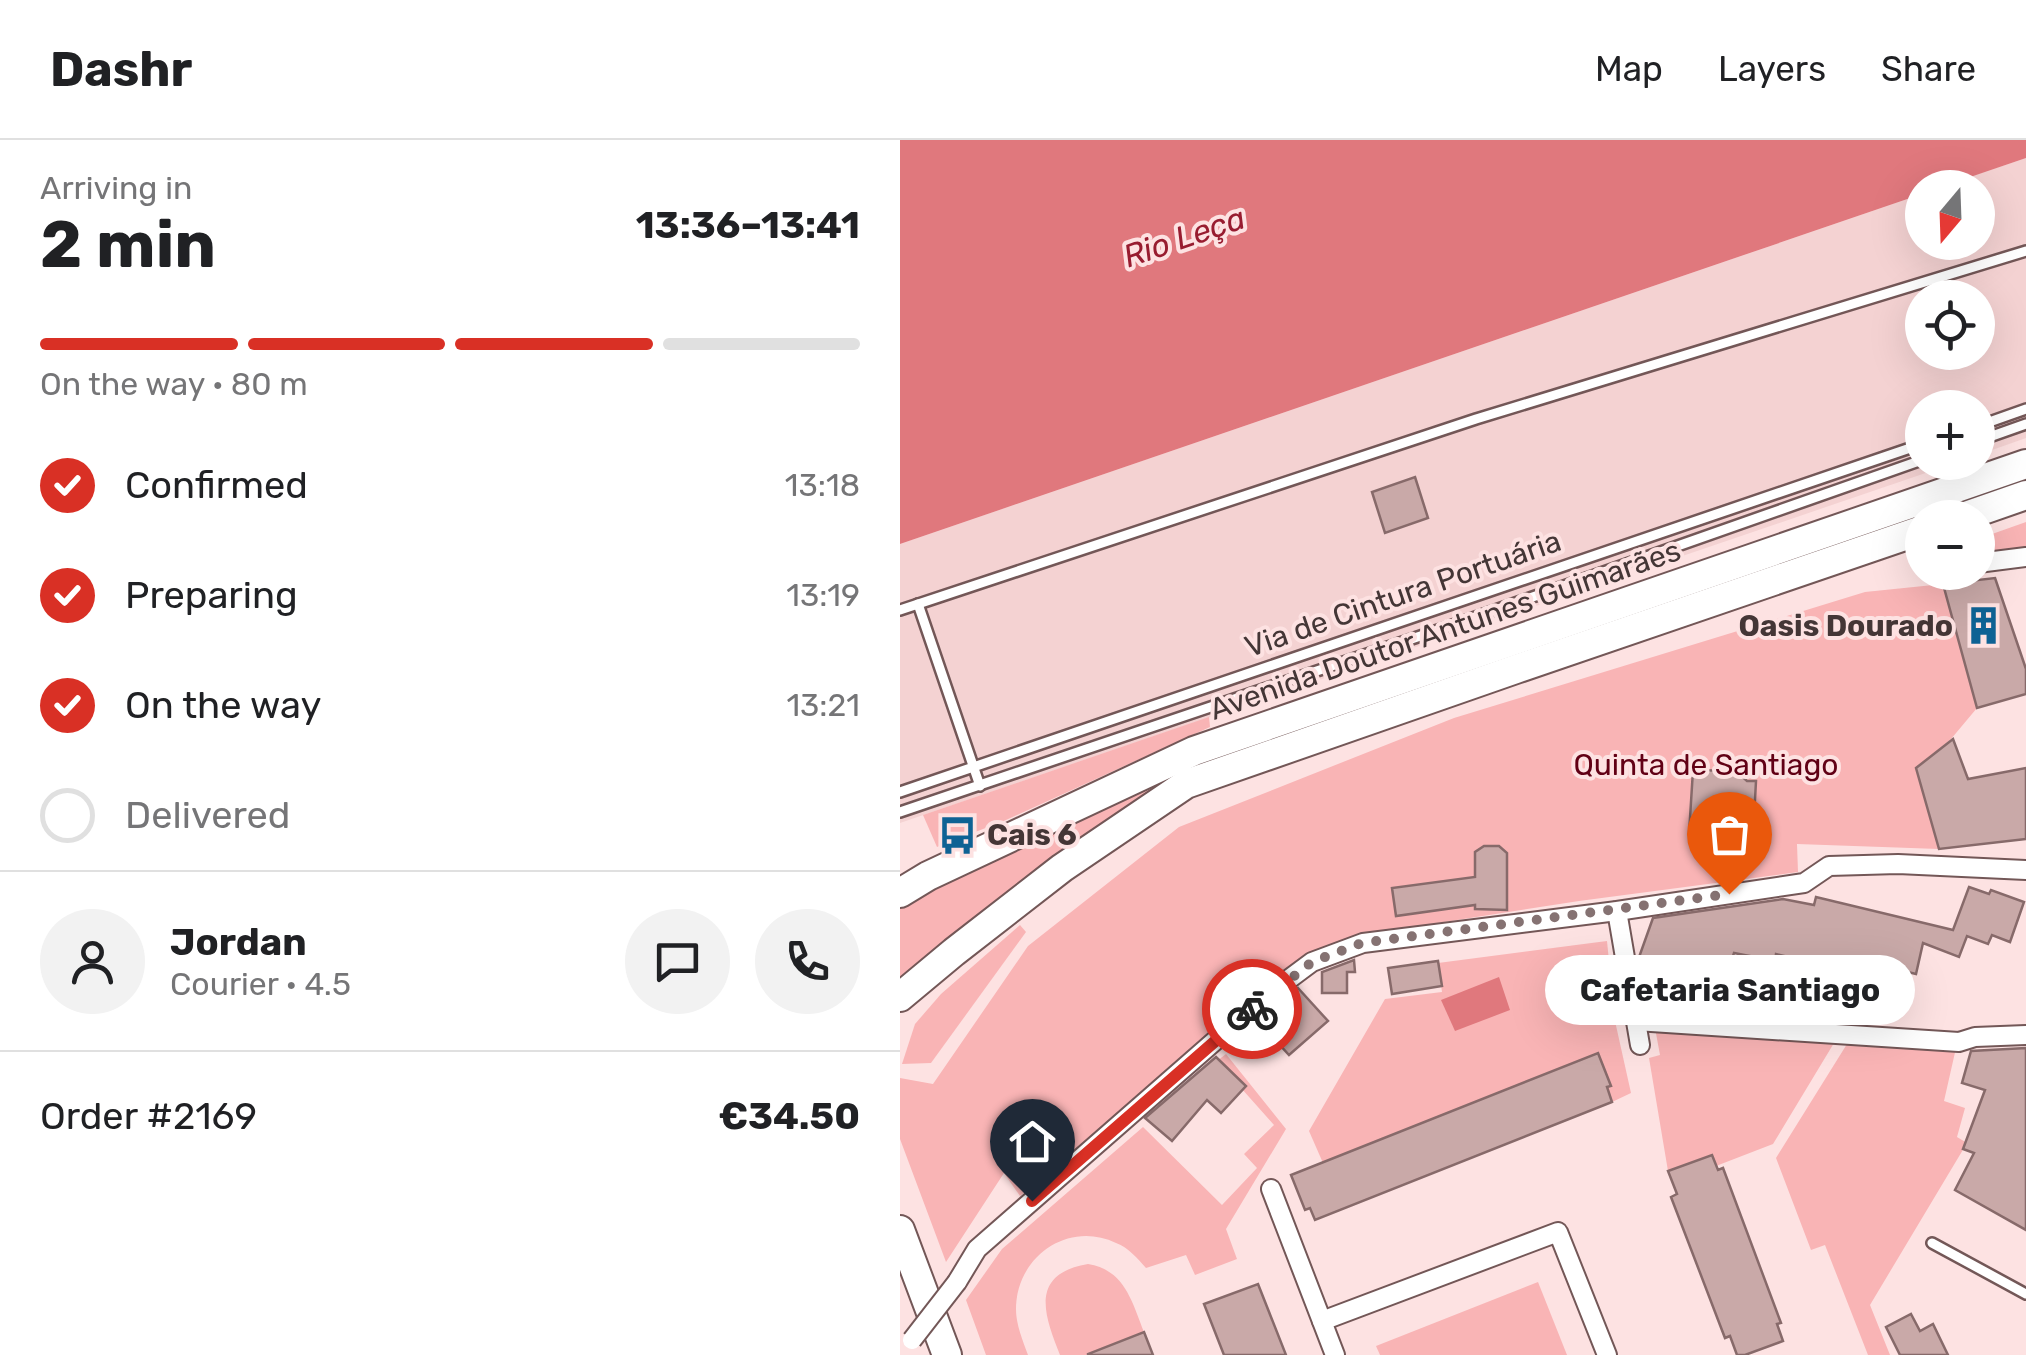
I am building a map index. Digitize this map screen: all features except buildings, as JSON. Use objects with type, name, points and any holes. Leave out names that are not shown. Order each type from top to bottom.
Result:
[{"type":"main road","name":"Avenida Doutor Antunes Guimarães","points":[[900,892],[1194,752],[2026,464]]},
{"type":"main road","points":[[1995,506],[2026,495]]},
{"type":"main road","name":"Avenida Doutor Antunes Guimarães","points":[[900,997],[1062,868],[1186,784],[1905,536]]},
{"type":"main road","points":[[900,1230],[947,1355]]},
{"type":"street","points":[[1995,561],[2026,557]]},
{"type":"street","points":[[906,1346],[978,1249],[1266,997],[1312,962],[1362,943],[1804,883],[1829,866],[1898,864],[2026,870]]},
{"type":"street","points":[[1616,911],[1640,1046]]},
{"type":"street","points":[[1636,1022],[1960,1042],[1975,1037],[2026,1035]]},
{"type":"street","points":[[1271,1189],[1335,1355]]},
{"type":"street","points":[[1322,1322],[1558,1232],[1608,1355]]},
{"type":"lane","points":[[900,610],[1476,419],[2026,250]]},
{"type":"lane","points":[[1995,420],[2026,409]]},
{"type":"lane","points":[[1995,435],[2026,424]]},
{"type":"lane","name":"Via de Cintura Portuária","points":[[900,792],[1905,450]]},
{"type":"lane","name":"Via de Cintura Portuária","points":[[900,812],[1450,626],[1905,466]]},
{"type":"lane","points":[[918,604],[980,786]]},
{"type":"lane","points":[[1932,1243],[2026,1294]]},
{"type":"shaded area","points":[[2026,158],[2026,438],[1995,449],[1995,390],[1905,390],[1905,480],[900,823],[900,544],[1905,200],[1905,260],[1995,260],[1995,170],[1990,170]]},
{"type":"green space","points":[[2026,522],[2026,557],[1995,561],[1995,533]]},
{"type":"green space","name":"Quinta de Santiago","points":[[1905,588],[1945,590],[1977,708],[1951,739],[1916,769],[1939,849],[1797,844],[1798,872],[1361,935],[1331,945],[1299,960],[1020,1196],[1004,1173],[946,1262],[900,1139],[900,1078],[933,1084],[1028,946],[1179,827],[1454,718],[1865,592]]},
{"type":"green space","points":[[1209,717],[1210,727],[1006,820],[937,847],[923,815]]},
{"type":"green space","points":[[1156,769],[1175,792],[900,997],[900,893]]},
{"type":"green space","points":[[1020,925],[1026,932],[931,1063],[902,1064],[915,1024],[941,994]]},
{"type":"green space","points":[[1607,941],[1615,1021],[1631,1093],[1612,1102],[1607,1087],[1611,1085],[1598,1053],[1323,1163],[1309,1131],[1385,999],[1442,992],[1438,963]]},
{"type":"green space","points":[[1655,1028],[1834,1043],[1773,1144],[1716,1166],[1712,1155],[1668,1171],[1649,1058],[1660,1055]]},
{"type":"green space","points":[[1847,1044],[1956,1048],[1944,1101],[1965,1108],[1957,1137],[1967,1143],[1870,1305],[1890,1355],[1868,1355],[1825,1245],[1811,1250],[1776,1158]]},
{"type":"green space","points":[[1226,1054],[1286,1129],[1226,1229],[1237,1259],[1195,1275],[1186,1255],[1146,1268],[1116,1243],[1098,1237],[1063,1240],[1035,1259],[1018,1290],[1017,1321],[1028,1355],[986,1355],[966,1300],[1002,1249],[1143,1127],[1222,1205],[1257,1168],[1244,1154],[1274,1125],[1217,1061]]},
{"type":"green space","points":[[1088,1264],[1101,1267],[1119,1280],[1144,1332],[1086,1355],[1060,1355],[1046,1311],[1049,1287],[1069,1269]]},
{"type":"green space","points":[[1538,1282],[1567,1355],[1380,1355],[1376,1346]]},
{"type":"water","name":"Rio Leça","points":[[900,140],[2026,140],[2026,158],[1991,170],[1905,170],[1905,200],[900,544]]},
{"type":"water","points":[[1499,977],[1510,1010],[1455,1031],[1441,1000]]},
{"type":"way so far","points":[[1252,1009],[1312,962],[1362,943],[1729,894]]},
{"type":"place","name":"Oasis Dourado","points":[[1983,626]]},
{"type":"place","name":"Cais 6","points":[[957,835]]},
{"type":"place","name":"Cafetaria Santiago","points":[[1729,894]]},
{"type":"route","points":[[1032,1201],[1252,1009]]}]
